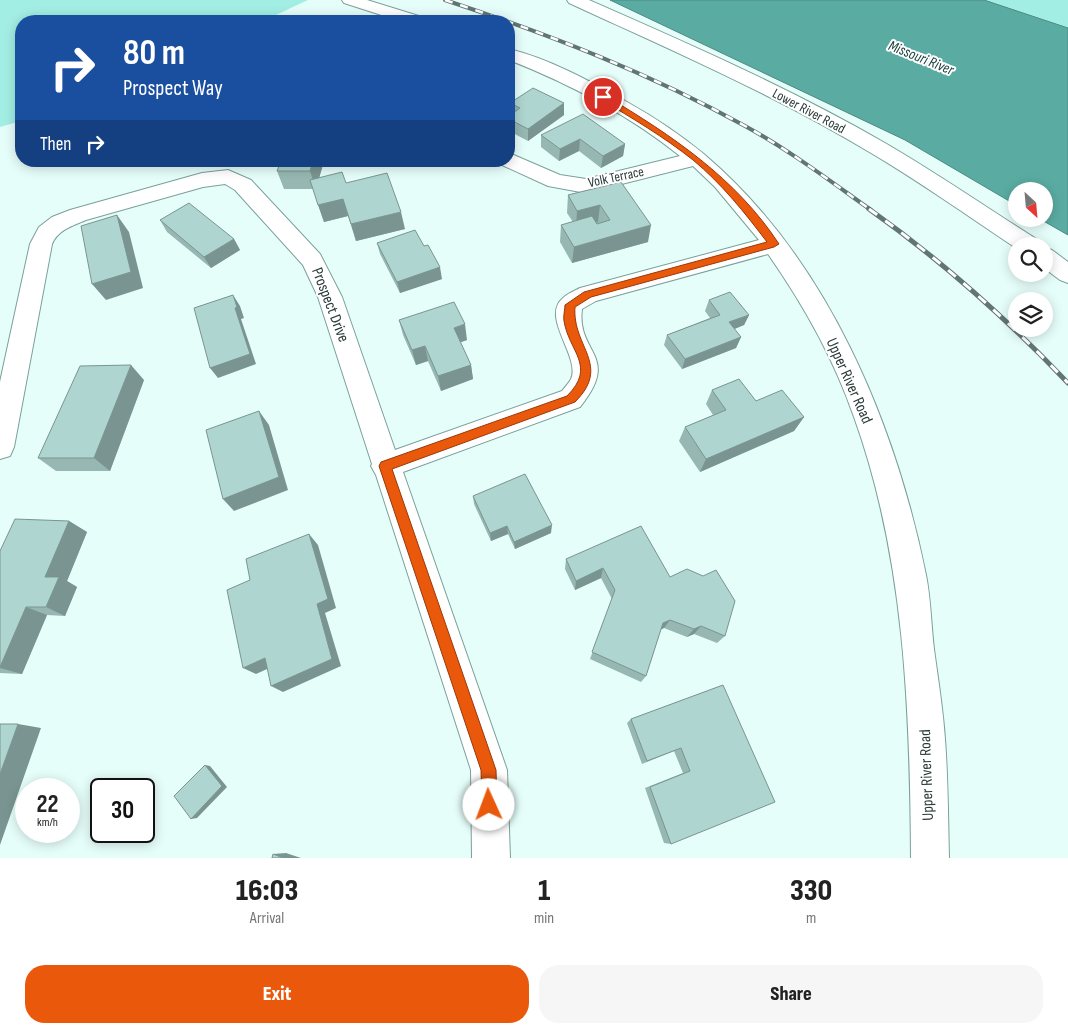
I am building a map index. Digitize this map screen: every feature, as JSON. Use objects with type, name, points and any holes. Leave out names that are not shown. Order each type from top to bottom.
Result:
[{"type":"street","points":[[350,0],[397,15]]},
{"type":"street","name":"Lower River Road","points":[[575,0],[707,59],[799,105],[878,148],[1016,237]]},
{"type":"street","name":"Upper River Road","points":[[515,56],[562,76],[603,97],[648,124],[696,159],[739,200],[774,244],[812,300],[860,396],[889,482],[910,576],[927,736],[930,858]]},
{"type":"street","name":"Volk Terrace","points":[[515,163],[555,181],[586,186],[696,159]]},
{"type":"street","name":"Prospect Drive","points":[[0,447],[45,232],[59,222],[78,215],[202,180],[228,177],[243,185],[312,260],[330,297],[488,770],[491,858]]},
{"type":"street","points":[[385,466],[571,399],[582,388],[587,370],[569,320],[570,305],[588,294],[774,244]]},
{"type":"street","points":[[1053,263],[1068,274]]},
{"type":"shaded area","points":[[0,0],[308,0],[276,15],[15,15],[15,123],[0,127]]},
{"type":"shaded area","points":[[984,0],[1068,0],[1068,28]]},
{"type":"water","name":"Missouri River","points":[[610,0],[984,0],[1068,28],[1068,235],[1053,226],[1053,182],[1008,182],[1008,200],[905,140]]},
{"type":"building","points":[[533,88],[564,103],[528,129],[515,122],[515,112],[520,108],[515,106],[515,100]]},
{"type":"building","points":[[583,114],[625,144],[603,156],[580,139],[560,149],[541,135]]},
{"type":"building","points":[[279,167],[311,167],[310,171],[277,171]]},
{"type":"building","points":[[342,172],[346,183],[387,173],[401,212],[351,224],[343,199],[318,205],[310,180]]},
{"type":"building","points":[[621,182],[651,225],[574,247],[561,225],[592,216],[597,224],[610,220],[600,205],[577,211],[568,195]]},
{"type":"building","points":[[189,203],[234,239],[204,257],[160,220]]},
{"type":"building","points":[[117,215],[131,272],[92,284],[81,226]]},
{"type":"building","points":[[415,230],[424,246],[428,245],[440,267],[397,282],[377,243]]},
{"type":"building","points":[[730,292],[749,315],[729,322],[741,337],[685,359],[667,335],[720,315],[709,300]]},
{"type":"building","points":[[233,295],[237,307],[235,308],[250,354],[210,368],[194,308]]},
{"type":"building","points":[[454,302],[465,324],[454,328],[471,365],[438,376],[425,346],[412,350],[399,320]]},
{"type":"building","points":[[131,365],[94,458],[38,458],[80,366]]},
{"type":"building","points":[[739,379],[756,401],[782,390],[804,417],[706,459],[685,427],[726,410],[712,390]]},
{"type":"building","points":[[259,411],[279,477],[223,499],[206,430]]},
{"type":"building","points":[[525,474],[552,525],[514,542],[507,526],[490,533],[473,496]]},
{"type":"building","points":[[15,519],[69,521],[45,577],[59,577],[46,607],[26,607],[0,667],[0,551]]},
{"type":"building","points":[[641,526],[670,577],[687,569],[703,576],[716,570],[735,601],[725,636],[701,626],[694,629],[670,620],[663,623],[646,676],[592,652],[615,590],[603,568],[576,581],[566,559]]},
{"type":"building","points":[[309,534],[328,599],[317,604],[332,659],[271,686],[265,658],[243,668],[227,590],[250,580],[246,559]]},
{"type":"building","points":[[723,685],[775,802],[671,844],[650,787],[690,771],[681,748],[647,761],[631,719]]},
{"type":"building","points":[[0,724],[18,724],[0,774]]},
{"type":"building","points":[[205,765],[222,786],[191,819],[174,796]]},
{"type":"building","points":[[273,854],[283,858],[272,858]]},
{"type":"railway","points":[[445,0],[488,15]]},
{"type":"railway","points":[[515,25],[598,56],[709,107],[777,145],[871,210]]},
{"type":"railway","points":[[869,209],[896,228],[973,291],[1068,383]]},
{"type":"route","points":[[489,805],[488,770],[385,466],[571,399],[582,388],[587,370],[569,320],[570,305],[588,294],[774,244],[739,200],[696,159],[648,124],[603,97]]}]
